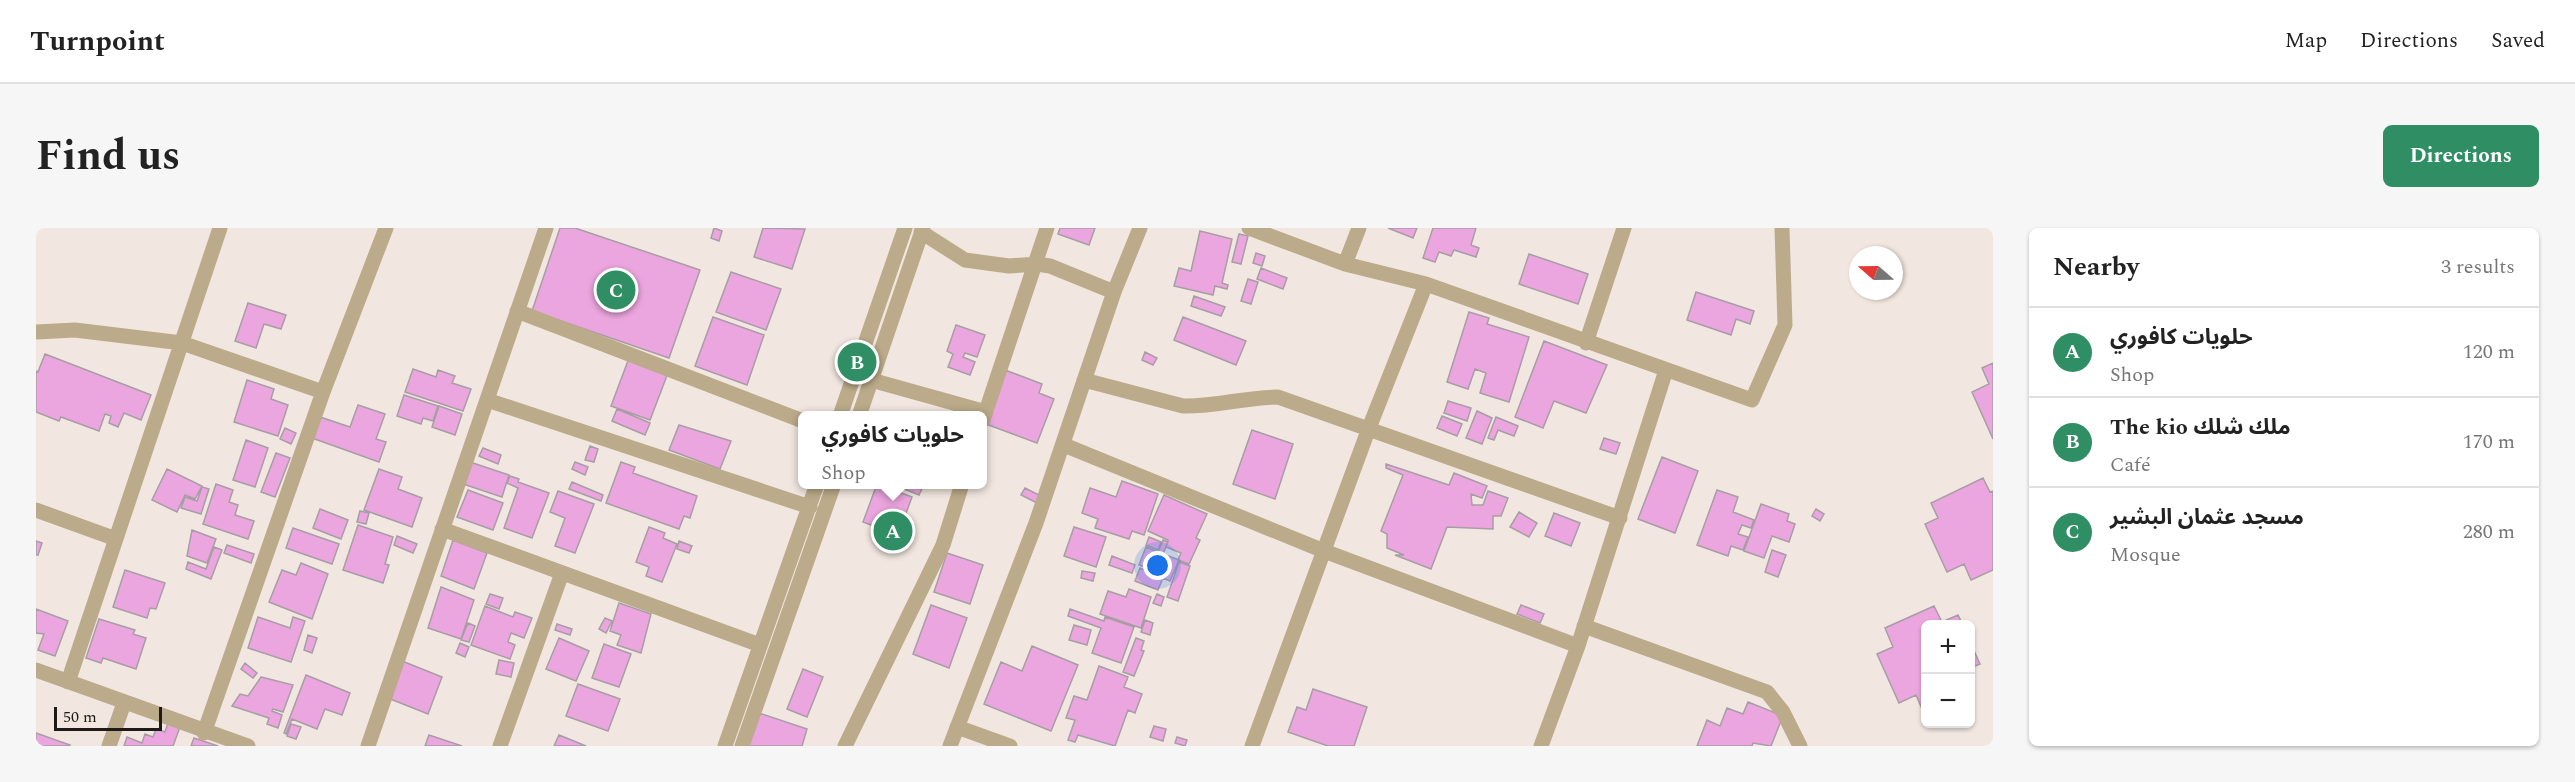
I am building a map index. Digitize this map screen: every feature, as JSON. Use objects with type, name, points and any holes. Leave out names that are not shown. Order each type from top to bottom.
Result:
[{"type":"street","points":[[68,682],[220,228]]},
{"type":"street","points":[[204,733],[323,392],[386,228]]},
{"type":"street","points":[[368,746],[546,228]]},
{"type":"street","points":[[842,411],[905,228]]},
{"type":"street","points":[[986,411],[1037,264],[1047,228]]},
{"type":"street","points":[[950,746],[1064,445],[1114,292],[1140,228]]},
{"type":"street","points":[[1249,228],[1345,264],[1426,284],[1586,343],[1752,400],[1785,325],[1782,228]]},
{"type":"street","points":[[1345,264],[1359,228]]},
{"type":"street","points":[[1586,343],[1624,228]]},
{"type":"street","points":[[861,411],[922,230],[965,260],[1009,266],[1037,264],[1050,266],[1114,292]]},
{"type":"street","points":[[1252,746],[1369,428],[1426,284]]},
{"type":"street","points":[[517,311],[798,419]]},
{"type":"street","points":[[36,332],[75,330],[182,343],[323,392]]},
{"type":"street","points":[[1541,746],[1578,646],[1666,370]]},
{"type":"street","points":[[871,380],[968,411]]},
{"type":"street","points":[[1084,380],[1183,406],[1278,397],[1620,518]]},
{"type":"street","points":[[487,400],[810,507]]},
{"type":"street","points":[[1064,445],[1324,551],[1578,646]]},
{"type":"street","points":[[724,746],[815,489]]},
{"type":"street","points":[[742,746],[832,489]]},
{"type":"street","points":[[845,746],[943,545],[960,489]]},
{"type":"street","points":[[36,510],[116,538]]},
{"type":"street","points":[[442,530],[760,645]]},
{"type":"street","points":[[500,746],[562,573]]},
{"type":"street","points":[[1584,626],[1767,692],[1783,712],[1800,746]]},
{"type":"street","points":[[36,670],[204,733],[248,746]]},
{"type":"street","points":[[109,746],[124,703]]},
{"type":"street","points":[[957,727],[1010,746]]},
{"type":"building","points":[[560,228],[575,228],[700,270],[669,358],[532,311]]},
{"type":"building","points":[[714,228],[722,231],[719,241],[711,238]]},
{"type":"building","points":[[763,228],[805,229],[792,269],[754,257]]},
{"type":"building","points":[[1060,228],[1095,228],[1089,245],[1058,234]]},
{"type":"building","points":[[1388,228],[1417,228],[1413,238]]},
{"type":"building","points":[[1433,228],[1476,228],[1471,245],[1479,248],[1476,257],[1454,250],[1451,256],[1439,252],[1435,262],[1423,258]]},
{"type":"building","points":[[1200,231],[1232,239],[1222,283],[1228,285],[1227,289],[1215,286],[1213,295],[1174,286],[1179,268],[1191,271]]},
{"type":"building","points":[[1239,234],[1248,236],[1241,264],[1232,262]]},
{"type":"building","points":[[1256,253],[1265,256],[1262,266],[1253,263]]},
{"type":"building","points":[[1529,254],[1588,274],[1578,304],[1519,284]]},
{"type":"building","points":[[1261,268],[1287,278],[1283,289],[1257,279]]},
{"type":"building","points":[[731,272],[781,289],[766,330],[716,312]]},
{"type":"building","points":[[1248,279],[1258,282],[1251,304],[1241,301]]},
{"type":"building","points":[[1696,292],[1754,311],[1750,324],[1736,319],[1731,335],[1687,320]]},
{"type":"building","points":[[1194,296],[1225,307],[1221,316],[1191,306]]},
{"type":"building","points":[[248,303],[286,315],[281,329],[264,324],[256,348],[235,341]]},
{"type":"building","points":[[1469,312],[1489,318],[1487,324],[1529,337],[1509,402],[1480,393],[1486,373],[1475,369],[1468,389],[1447,382]]},
{"type":"building","points":[[713,317],[764,335],[747,385],[695,366]]},
{"type":"building","points":[[1183,317],[1246,341],[1236,365],[1174,340]]},
{"type":"building","points":[[956,325],[985,335],[977,357],[965,353],[963,357],[975,362],[970,375],[948,367],[953,354],[947,351]]},
{"type":"building","points":[[1544,341],[1607,365],[1586,413],[1554,401],[1543,428],[1515,417]]},
{"type":"building","points":[[1145,352],[1157,358],[1153,365],[1142,360]]},
{"type":"building","points":[[45,354],[151,395],[141,420],[124,413],[118,427],[109,423],[111,416],[105,414],[99,431],[61,417],[59,421],[36,412],[36,371],[38,372]]},
{"type":"building","points":[[629,358],[668,373],[650,420],[611,406]]},
{"type":"building","points":[[1993,363],[1993,439],[1972,392],[1989,384],[1982,368]]},
{"type":"building","points":[[413,369],[436,377],[438,370],[455,376],[452,383],[471,389],[463,411],[405,392]]},
{"type":"building","points":[[1005,370],[1042,384],[1039,393],[1054,399],[1037,443],[987,424]]},
{"type":"building","points":[[247,380],[274,389],[271,399],[288,405],[278,436],[234,422]]},
{"type":"building","points":[[404,395],[438,406],[433,421],[423,418],[421,424],[397,416]]},
{"type":"building","points":[[1448,401],[1471,408],[1467,421],[1444,413]]},
{"type":"building","points":[[358,405],[385,414],[376,439],[386,442],[379,462],[312,438],[320,417],[350,427]]},
{"type":"building","points":[[439,406],[462,414],[455,435],[432,427]]},
{"type":"building","points":[[617,409],[650,423],[645,435],[612,421]]},
{"type":"building","points":[[1477,411],[1492,418],[1482,444],[1466,438]]},
{"type":"building","points":[[1442,416],[1462,424],[1457,436],[1437,428]]},
{"type":"building","points":[[1496,417],[1518,426],[1514,436],[1498,430],[1494,440],[1488,438]]},
{"type":"building","points":[[679,425],[731,441],[720,469],[669,450]]},
{"type":"building","points":[[285,428],[296,433],[291,444],[280,439]]},
{"type":"building","points":[[1252,430],[1293,444],[1275,499],[1233,484]]},
{"type":"building","points":[[1604,438],[1620,443],[1616,454],[1600,449]]},
{"type":"building","points":[[246,440],[268,448],[255,487],[233,480]]},
{"type":"building","points":[[590,446],[598,449],[594,462],[585,460]]},
{"type":"building","points":[[483,448],[501,455],[498,464],[479,456]]},
{"type":"building","points":[[276,453],[290,458],[275,497],[261,492]]},
{"type":"building","points":[[1662,457],[1698,471],[1675,533],[1638,519]]},
{"type":"building","points":[[470,462],[509,475],[502,497],[463,484]]},
{"type":"building","points":[[575,462],[588,467],[585,475],[572,469]]},
{"type":"building","points":[[621,462],[635,467],[633,473],[697,496],[690,518],[684,516],[679,529],[606,503]]},
{"type":"building","points":[[1386,464],[1449,485],[1454,473],[1487,486],[1482,498],[1471,494],[1472,505],[1483,505],[1488,491],[1508,498],[1501,516],[1493,516],[1493,529],[1447,527],[1431,569],[1395,555],[1404,555],[1387,548],[1387,534],[1381,531],[1403,475],[1386,468]]},
{"type":"building","points":[[167,469],[202,486],[195,499],[185,495],[177,512],[152,500]]},
{"type":"building","points":[[379,469],[402,477],[398,489],[422,498],[412,527],[364,510]]},
{"type":"building","points":[[510,476],[519,479],[518,482],[549,493],[532,538],[504,528],[518,488],[507,483]]},
{"type":"building","points":[[1983,478],[1990,492],[1993,491],[1993,570],[1971,580],[1964,564],[1947,572],[1925,524],[1938,518],[1931,503]]},
{"type":"building","points":[[1122,481],[1158,494],[1144,535],[1132,531],[1129,539],[1095,528],[1098,519],[1082,513],[1090,488],[1116,497]]},
{"type":"building","points":[[572,482],[603,495],[601,501],[569,489]]},
{"type":"building","points":[[216,484],[233,490],[229,502],[238,505],[235,515],[254,521],[248,539],[203,524]]},
{"type":"building","points":[[202,487],[209,489],[201,514],[181,508],[185,497],[197,501]]},
{"type":"building","points":[[1025,488],[1041,496],[1037,503],[1021,495]]},
{"type":"building","points":[[875,489],[890,489],[912,497],[898,535],[863,522]]},
{"type":"building","points":[[904,489],[922,489],[919,495]]},
{"type":"building","points":[[468,490],[503,503],[493,530],[457,517]]},
{"type":"building","points":[[1717,490],[1738,497],[1733,512],[1754,520],[1751,528],[1742,525],[1738,534],[1748,537],[1743,550],[1731,546],[1728,556],[1697,545]]},
{"type":"building","points":[[558,491],[594,504],[575,553],[555,546],[565,518],[550,512]]},
{"type":"building","points":[[1164,495],[1207,514],[1196,538],[1200,540],[1189,564],[1178,560],[1181,553],[1166,547],[1168,540],[1148,531]]},
{"type":"building","points":[[1761,504],[1789,514],[1787,521],[1795,524],[1789,542],[1772,536],[1764,558],[1744,551]]},
{"type":"building","points":[[320,509],[348,520],[341,539],[313,528]]},
{"type":"building","points":[[1816,509],[1824,514],[1820,521],[1812,516]]},
{"type":"building","points":[[360,511],[369,513],[366,524],[357,522]]},
{"type":"building","points":[[1519,512],[1537,523],[1529,537],[1510,527]]},
{"type":"building","points":[[1554,513],[1580,523],[1571,546],[1545,536]]},
{"type":"building","points":[[358,525],[393,537],[385,564],[389,565],[383,583],[343,570]]},
{"type":"building","points":[[649,527],[665,533],[663,538],[677,544],[662,582],[646,576],[649,567],[636,562]]},
{"type":"building","points":[[1074,527],[1106,537],[1096,567],[1064,556]]},
{"type":"building","points":[[293,528],[339,544],[332,564],[286,548]]},
{"type":"building","points":[[192,530],[216,539],[207,563],[187,556]]},
{"type":"building","points":[[397,536],[417,544],[413,553],[394,545]]},
{"type":"building","points":[[1149,537],[1161,542],[1158,550],[1146,545]]},
{"type":"building","points":[[453,540],[487,553],[474,589],[441,576]]},
{"type":"building","points":[[1163,540],[1168,542],[1163,554],[1179,560],[1170,581],[1163,578],[1158,590],[1135,581],[1140,568],[1150,572]]},
{"type":"building","points":[[36,541],[42,543],[38,555],[36,555]]},
{"type":"building","points":[[679,541],[692,546],[689,553],[677,549]]},
{"type":"building","points":[[227,545],[254,554],[251,563],[224,553]]},
{"type":"building","points":[[214,547],[222,550],[211,579],[186,569],[188,562],[206,569]]},
{"type":"building","points":[[1146,547],[1158,552],[1151,569],[1139,565]]},
{"type":"building","points":[[1772,550],[1786,555],[1778,577],[1765,572]]},
{"type":"building","points":[[947,553],[983,565],[970,604],[934,592]]},
{"type":"building","points":[[1112,556],[1135,565],[1132,573],[1109,565]]},
{"type":"building","points":[[1179,562],[1190,566],[1178,601],[1167,597]]},
{"type":"building","points":[[301,563],[328,574],[312,619],[269,602],[282,570],[296,575]]},
{"type":"building","points":[[125,570],[165,583],[156,609],[150,608],[147,618],[113,607]]},
{"type":"building","points":[[1082,571],[1095,573],[1093,581],[1081,578]]},
{"type":"building","points":[[441,587],[474,600],[461,639],[428,628]]},
{"type":"building","points":[[1129,589],[1151,597],[1141,628],[1100,614],[1108,591],[1126,597]]},
{"type":"building","points":[[490,594],[503,598],[499,609],[486,604]]},
{"type":"building","points":[[1157,594],[1164,597],[1161,606],[1153,603]]},
{"type":"building","points":[[619,603],[651,614],[641,653],[617,645],[621,635],[610,631]]},
{"type":"building","points":[[931,605],[967,618],[949,668],[913,654]]},
{"type":"building","points":[[1521,605],[1544,614],[1540,623],[1517,614]]},
{"type":"building","points":[[485,606],[513,617],[515,612],[532,618],[524,638],[511,633],[508,642],[515,645],[510,659],[471,645]]},
{"type":"building","points":[[1934,606],[1941,620],[1921,620],[1921,706],[1916,695],[1899,703],[1877,654],[1893,647],[1885,628]]},
{"type":"building","points":[[36,609],[68,621],[55,656],[38,650],[44,634],[36,633]]},
{"type":"building","points":[[1070,609],[1104,621],[1105,617],[1134,627],[1121,663],[1092,653],[1101,628],[1068,616]]},
{"type":"building","points":[[1958,615],[1960,620],[1947,620]]},
{"type":"building","points":[[258,617],[290,628],[293,617],[305,621],[291,662],[248,648]]},
{"type":"building","points":[[605,618],[612,621],[606,633],[599,629]]},
{"type":"building","points":[[99,619],[135,630],[133,634],[146,638],[136,669],[103,658],[101,663],[86,658]]},
{"type":"building","points":[[1145,620],[1153,623],[1150,635],[1141,632]]},
{"type":"building","points":[[468,623],[475,626],[469,642],[461,640]]},
{"type":"building","points":[[557,624],[572,629],[570,635],[555,630]]},
{"type":"building","points":[[1074,625],[1091,630],[1087,645],[1069,640]]},
{"type":"building","points":[[308,635],[317,638],[312,653],[304,650]]},
{"type":"building","points":[[559,638],[589,651],[576,681],[546,669]]},
{"type":"building","points":[[1136,638],[1144,641],[1141,650],[1144,651],[1134,676],[1123,672]]},
{"type":"building","points":[[460,643],[469,647],[465,657],[456,653]]},
{"type":"building","points":[[604,644],[631,654],[619,687],[592,678]]},
{"type":"building","points":[[1032,646],[1078,665],[1051,731],[984,704],[1001,662],[1022,671]]},
{"type":"building","points":[[1975,653],[1980,664],[1975,666]]},
{"type":"building","points":[[499,660],[514,663],[511,677],[496,674]]},
{"type":"building","points":[[402,661],[442,677],[428,714],[388,698]]},
{"type":"building","points":[[245,663],[257,673],[253,678],[241,669]]},
{"type":"building","points":[[1099,666],[1128,677],[1124,687],[1142,694],[1135,713],[1128,710],[1115,746],[1078,735],[1075,742],[1068,740],[1075,720],[1066,718],[1074,696],[1087,700]]},
{"type":"building","points":[[803,669],[823,677],[807,717],[787,709]]},
{"type":"building","points":[[306,675],[350,693],[342,715],[325,709],[317,729],[292,719],[286,734],[284,733]]},
{"type":"building","points":[[261,677],[293,685],[283,712],[273,709],[272,711],[282,715],[278,728],[267,724],[269,718],[232,706],[240,694],[248,696]]},
{"type":"building","points":[[578,684],[620,699],[608,731],[566,716]]},
{"type":"building","points":[[1313,689],[1367,707],[1354,746],[1328,746],[1288,732],[1297,707],[1306,710]]},
{"type":"building","points":[[1748,702],[1783,716],[1771,746],[1753,743],[1752,746],[1697,746],[1707,720],[1720,726],[1727,708],[1743,714]]},
{"type":"building","points":[[756,712],[807,729],[802,746],[745,746]]},
{"type":"building","points":[[168,723],[180,727],[173,746],[124,746],[127,737],[142,743],[145,734],[153,737],[156,729],[165,732]]},
{"type":"building","points":[[291,724],[301,727],[296,739],[287,736]]},
{"type":"building","points":[[1154,726],[1166,729],[1163,741],[1150,737]]},
{"type":"building","points":[[36,733],[70,745],[36,746]]},
{"type":"building","points":[[429,735],[462,746],[425,746]]},
{"type":"building","points":[[559,735],[586,746],[554,746]]},
{"type":"building","points":[[1177,737],[1187,740],[1185,746],[1175,743]]},
{"type":"building","points":[[194,738],[218,746],[191,746]]},
{"type":"place","name":"مسجد عثمان البشير","points":[[616,290]]},
{"type":"place","name":"The kio ملك شلك","points":[[857,362]]},
{"type":"place","name":"حلويات كافوري","points":[[893,531]]}]
